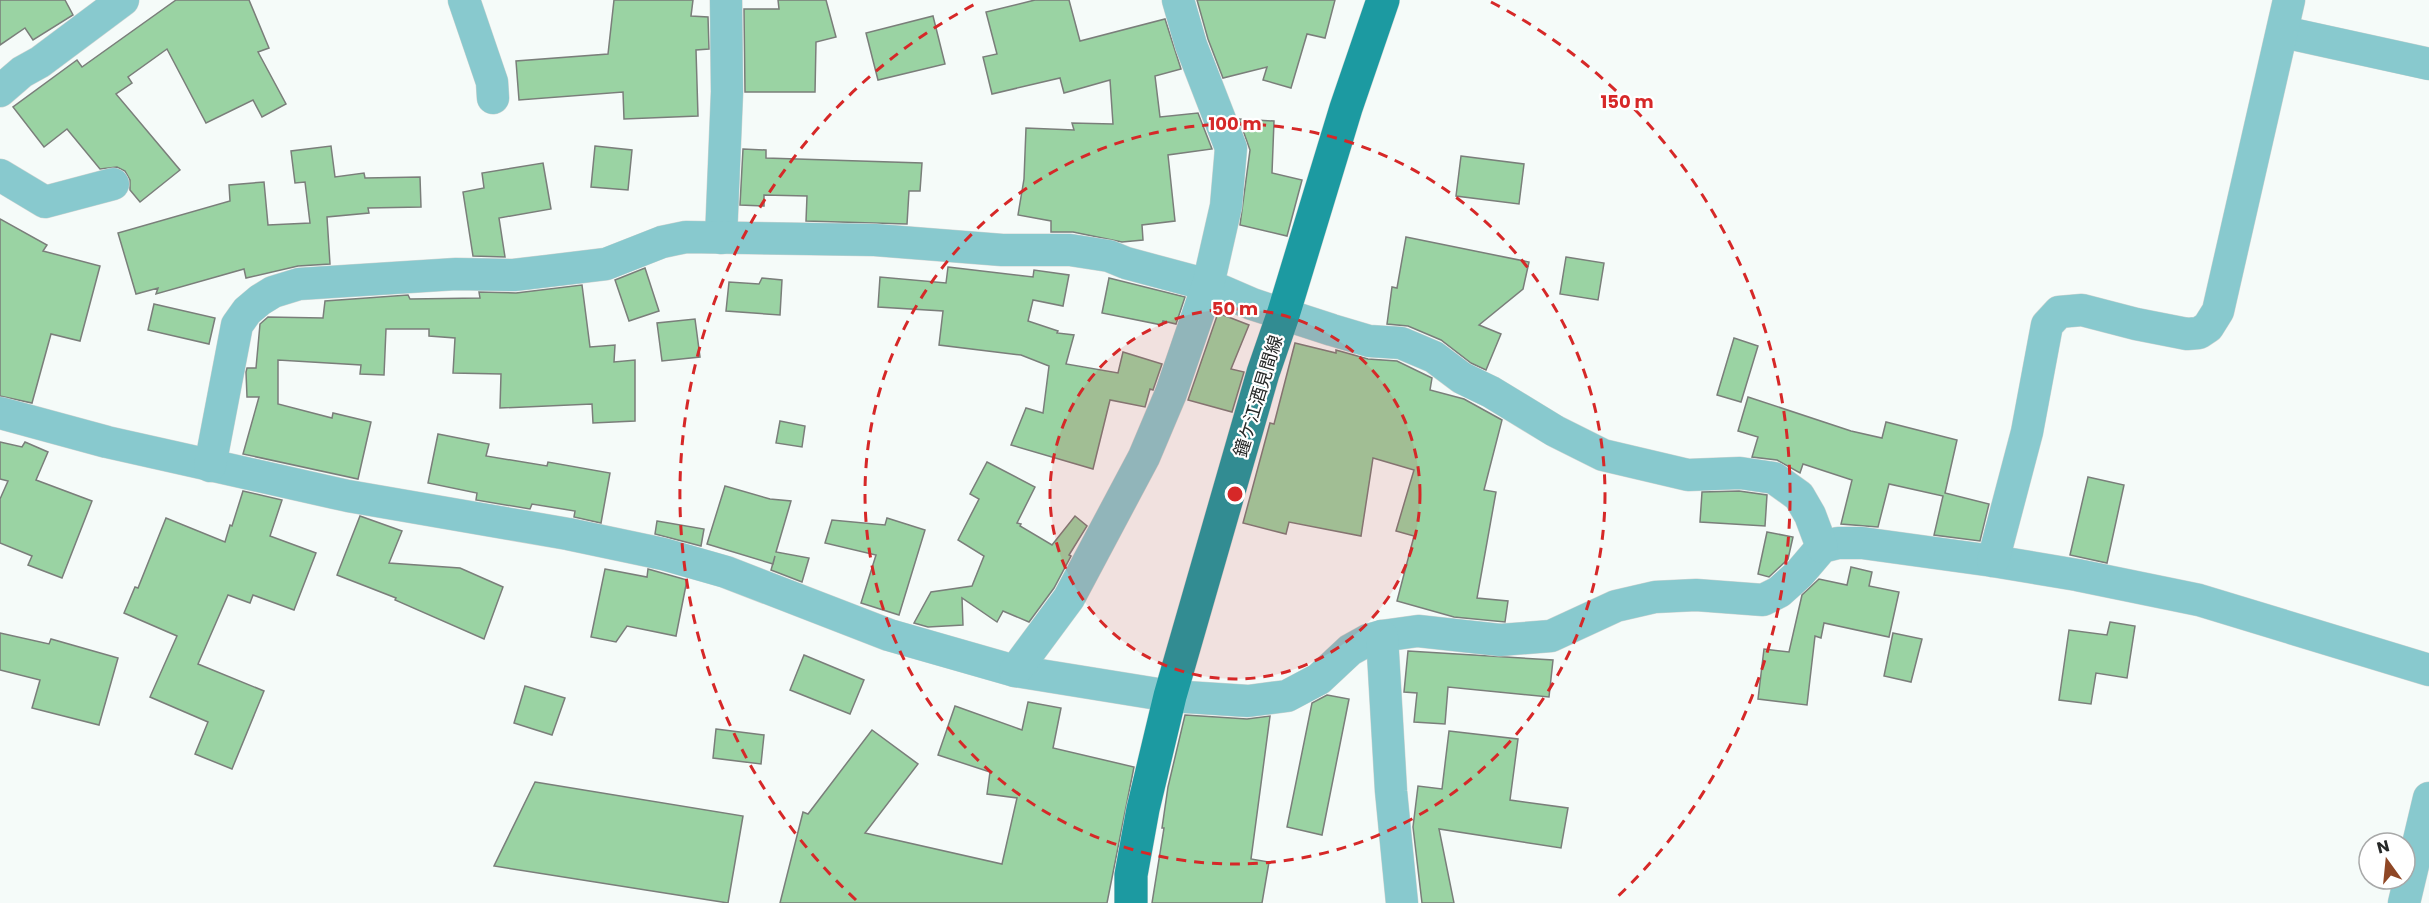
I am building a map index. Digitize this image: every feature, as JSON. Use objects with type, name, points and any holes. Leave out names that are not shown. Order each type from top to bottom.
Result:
[{"type":"main road","name":"鐘ケ江酒見間線","points":[[1131,903],[1131,875],[1139,831],[1170,696],[1263,373],[1346,108],[1383,0]]},
{"type":"street","points":[[0,91],[22,72],[40,62],[123,0]]},
{"type":"street","points":[[464,0],[492,82],[493,98]]},
{"type":"street","points":[[721,238],[727,92],[726,0]]},
{"type":"street","points":[[1015,671],[1069,598],[1144,457],[1171,393],[1208,285],[1226,206],[1231,148],[1191,45],[1178,0]]},
{"type":"street","points":[[1993,561],[2027,432],[2047,325],[2051,318],[2059,312],[2082,310],[2187,334],[2199,333],[2208,327],[2218,311],[2289,0]]},
{"type":"street","points":[[2283,32],[2429,64]]},
{"type":"street","points":[[0,175],[45,202],[113,184]]},
{"type":"street","points":[[210,466],[237,325],[247,311],[273,292],[299,284],[456,274],[514,275],[606,264],[662,242],[686,237],[875,240],[1002,250],[1070,250],[1109,256],[1126,263],[1208,285],[1283,315],[1369,340],[1401,343],[1434,357],[1462,378],[1491,392],[1546,426],[1603,455],[1688,475],[1740,473],[1774,478],[1799,495],[1810,515],[1822,547]]},
{"type":"street","points":[[0,413],[107,442],[348,496],[568,534],[663,554],[726,572],[889,635],[1015,671],[1170,696],[1248,701],[1287,696],[1319,679],[1350,650],[1368,640],[1382,636],[1418,631],[1500,640],[1551,636],[1616,606],[1655,597],[1696,595],[1763,600],[1779,592],[1799,574],[1822,547],[1838,543],[1862,543],[1993,561],[2199,600],[2429,670]]},
{"type":"street","points":[[1382,636],[1391,791],[1402,903]]},
{"type":"street","points":[[2404,903],[2429,798]]},
{"type":"building","points":[[0,0],[65,0],[73,15],[33,40],[25,28],[0,45]]},
{"type":"building","points":[[176,0],[249,0],[269,48],[258,52],[286,104],[262,117],[253,100],[206,123],[167,49],[128,77],[132,83],[116,94],[180,170],[140,202],[130,190],[130,180],[125,171],[117,167],[100,169],[67,129],[44,147],[13,107],[77,60],[82,67]]},
{"type":"building","points":[[614,0],[693,0],[691,16],[708,17],[709,49],[696,50],[698,116],[624,119],[623,92],[519,100],[516,61],[608,54]]},
{"type":"building","points":[[778,0],[826,0],[836,37],[816,42],[815,92],[745,92],[744,9],[779,9]]},
{"type":"building","points":[[1035,0],[1069,0],[1080,41],[1165,19],[1181,69],[1155,76],[1160,117],[1198,113],[1212,149],[1168,155],[1175,221],[1142,225],[1143,240],[1122,242],[1073,232],[1051,232],[1051,221],[1018,215],[1024,179],[1026,128],[1074,130],[1072,123],[1113,124],[1110,80],[1064,93],[1060,78],[992,94],[983,57],[997,54],[986,12]]},
{"type":"building","points":[[1197,0],[1335,0],[1325,38],[1307,34],[1291,88],[1263,80],[1267,67],[1223,78],[1208,39]]},
{"type":"building","points":[[933,16],[945,64],[878,80],[866,33]]},
{"type":"building","points":[[1239,119],[1274,121],[1272,173],[1302,180],[1287,236],[1240,225],[1250,150]]},
{"type":"building","points":[[331,146],[335,177],[364,173],[365,178],[420,177],[421,207],[368,208],[369,213],[327,217],[330,264],[298,266],[246,278],[244,269],[156,294],[158,288],[136,294],[118,233],[230,201],[229,185],[264,182],[268,225],[310,223],[305,182],[295,183],[291,151]]},
{"type":"building","points":[[595,146],[632,150],[628,190],[591,187]]},
{"type":"building","points":[[743,149],[766,150],[766,158],[922,163],[920,191],[909,191],[907,224],[806,221],[807,196],[764,195],[764,206],[740,205]]},
{"type":"building","points":[[1461,156],[1524,164],[1519,204],[1456,196]]},
{"type":"building","points":[[543,163],[551,209],[499,218],[505,257],[473,256],[463,192],[484,188],[482,173]]},
{"type":"building","points":[[0,219],[47,245],[43,251],[100,266],[80,341],[51,334],[32,403],[0,396]]},
{"type":"building","points":[[1406,237],[1529,262],[1523,289],[1479,325],[1501,334],[1486,370],[1471,363],[1441,340],[1408,326],[1387,324],[1392,287],[1397,288]]},
{"type":"building","points":[[1566,257],[1604,263],[1598,300],[1560,294]]},
{"type":"building","points":[[948,267],[1033,277],[1034,270],[1069,275],[1063,306],[1033,300],[1028,321],[1058,331],[1057,333],[1074,335],[1066,364],[1118,373],[1123,352],[1162,364],[1153,390],[1150,389],[1145,407],[1110,400],[1093,469],[1011,445],[1026,408],[1043,413],[1049,366],[1021,355],[939,345],[943,311],[878,307],[880,277],[946,283]]},
{"type":"building","points":[[645,268],[659,311],[629,321],[615,280]]},
{"type":"building","points":[[762,278],[782,280],[780,315],[726,311],[729,282],[759,284]]},
{"type":"building","points":[[1109,278],[1185,297],[1176,324],[1163,321],[1162,325],[1102,313]]},
{"type":"building","points":[[582,285],[590,347],[615,345],[614,362],[635,360],[635,421],[593,423],[592,404],[500,408],[501,374],[453,373],[455,338],[429,336],[429,329],[386,329],[384,375],[360,374],[361,365],[278,360],[278,404],[332,418],[333,413],[371,422],[358,479],[243,454],[259,397],[247,397],[246,372],[247,368],[256,368],[260,324],[268,317],[323,318],[325,301],[408,295],[410,299],[480,298],[479,292],[516,293]]},
{"type":"building","points":[[154,304],[215,318],[209,344],[148,330]]},
{"type":"building","points":[[1218,313],[1249,325],[1231,369],[1244,372],[1232,412],[1188,400]]},
{"type":"building","points":[[695,319],[700,357],[662,361],[657,323]]},
{"type":"building","points":[[1734,338],[1758,346],[1741,402],[1717,395]]},
{"type":"building","points":[[1295,343],[1336,353],[1336,350],[1368,359],[1397,361],[1432,378],[1430,390],[1464,399],[1502,420],[1484,490],[1496,492],[1477,598],[1508,601],[1505,622],[1454,617],[1397,601],[1414,536],[1396,531],[1414,470],[1373,458],[1361,536],[1289,522],[1286,534],[1243,523],[1270,423],[1274,424]]},
{"type":"building","points":[[1748,397],[1851,431],[1882,438],[1886,422],[1957,440],[1945,493],[1989,504],[1980,541],[1934,535],[1943,496],[1889,484],[1878,527],[1841,524],[1852,480],[1803,464],[1800,473],[1777,460],[1752,457],[1758,437],[1738,431]]},
{"type":"building","points":[[780,421],[805,426],[802,447],[776,443]]},
{"type":"building","points":[[438,434],[489,444],[486,456],[547,466],[548,462],[610,473],[601,523],[574,517],[575,511],[532,504],[530,509],[476,500],[477,493],[428,483]]},
{"type":"building","points":[[0,442],[22,447],[25,442],[48,452],[36,480],[92,501],[62,578],[28,565],[32,556],[0,543],[0,499],[8,481],[0,479]]},
{"type":"building","points":[[987,462],[1035,487],[1017,523],[1021,524],[1020,526],[1052,545],[1075,516],[1087,526],[1069,555],[1071,556],[1054,588],[1029,622],[1003,611],[997,622],[962,598],[963,625],[928,627],[914,623],[931,592],[972,586],[984,556],[958,540],[979,499],[970,494]]},
{"type":"building","points":[[2088,477],[2124,485],[2107,563],[2070,555]]},
{"type":"building","points":[[725,486],[770,499],[791,501],[776,552],[809,558],[802,582],[771,570],[773,564],[707,544]]},
{"type":"building","points":[[243,491],[282,500],[270,536],[316,553],[294,610],[253,595],[250,603],[228,595],[198,664],[264,691],[232,769],[195,754],[208,722],[150,697],[177,636],[124,613],[135,587],[138,588],[166,518],[225,542]]},
{"type":"building","points":[[1739,491],[1767,495],[1765,526],[1700,522],[1702,492]]},
{"type":"building","points":[[360,516],[402,531],[389,563],[460,568],[503,587],[484,639],[395,600],[396,598],[337,575]]},
{"type":"building","points":[[887,518],[925,530],[899,615],[861,603],[876,555],[825,543],[832,520],[885,525]]},
{"type":"building","points":[[657,521],[704,529],[701,546],[655,534]]},
{"type":"building","points":[[1767,532],[1793,537],[1788,559],[1769,577],[1758,574]]},
{"type":"building","points":[[1851,567],[1872,572],[1869,586],[1899,592],[1889,637],[1824,623],[1821,638],[1815,636],[1807,705],[1758,699],[1764,649],[1789,652],[1802,595],[1819,579],[1847,585]]},
{"type":"building","points":[[605,569],[647,577],[648,569],[687,580],[676,636],[627,626],[616,642],[591,637]]},
{"type":"building","points":[[2110,622],[2135,626],[2127,678],[2096,673],[2091,704],[2059,700],[2069,630],[2107,635]]},
{"type":"building","points":[[0,633],[49,644],[51,639],[118,658],[99,725],[32,708],[40,680],[0,670]]},
{"type":"building","points":[[1893,633],[1922,639],[1911,682],[1884,676]]},
{"type":"building","points":[[1408,651],[1553,660],[1549,697],[1448,687],[1445,724],[1414,722],[1417,693],[1404,692]]},
{"type":"building","points":[[804,655],[864,680],[850,714],[790,690]]},
{"type":"building","points":[[525,686],[565,698],[552,735],[514,723]]},
{"type":"building","points":[[1327,695],[1349,699],[1322,835],[1287,827],[1312,703]]},
{"type":"building","points":[[1028,702],[1061,708],[1053,748],[1134,767],[1107,903],[780,903],[803,812],[808,814],[872,730],[918,764],[865,833],[1002,864],[1017,798],[987,794],[990,772],[938,755],[955,706],[1022,730]]},
{"type":"building","points":[[1185,715],[1247,719],[1270,716],[1251,859],[1269,862],[1262,903],[1152,903],[1168,787]]},
{"type":"building","points":[[716,729],[764,735],[761,764],[713,758]]},
{"type":"building","points":[[1449,731],[1518,739],[1510,800],[1568,808],[1561,848],[1439,829],[1454,903],[1422,903],[1413,827],[1418,786],[1442,789]]},
{"type":"building","points":[[535,782],[743,816],[728,903],[494,866]]}]
